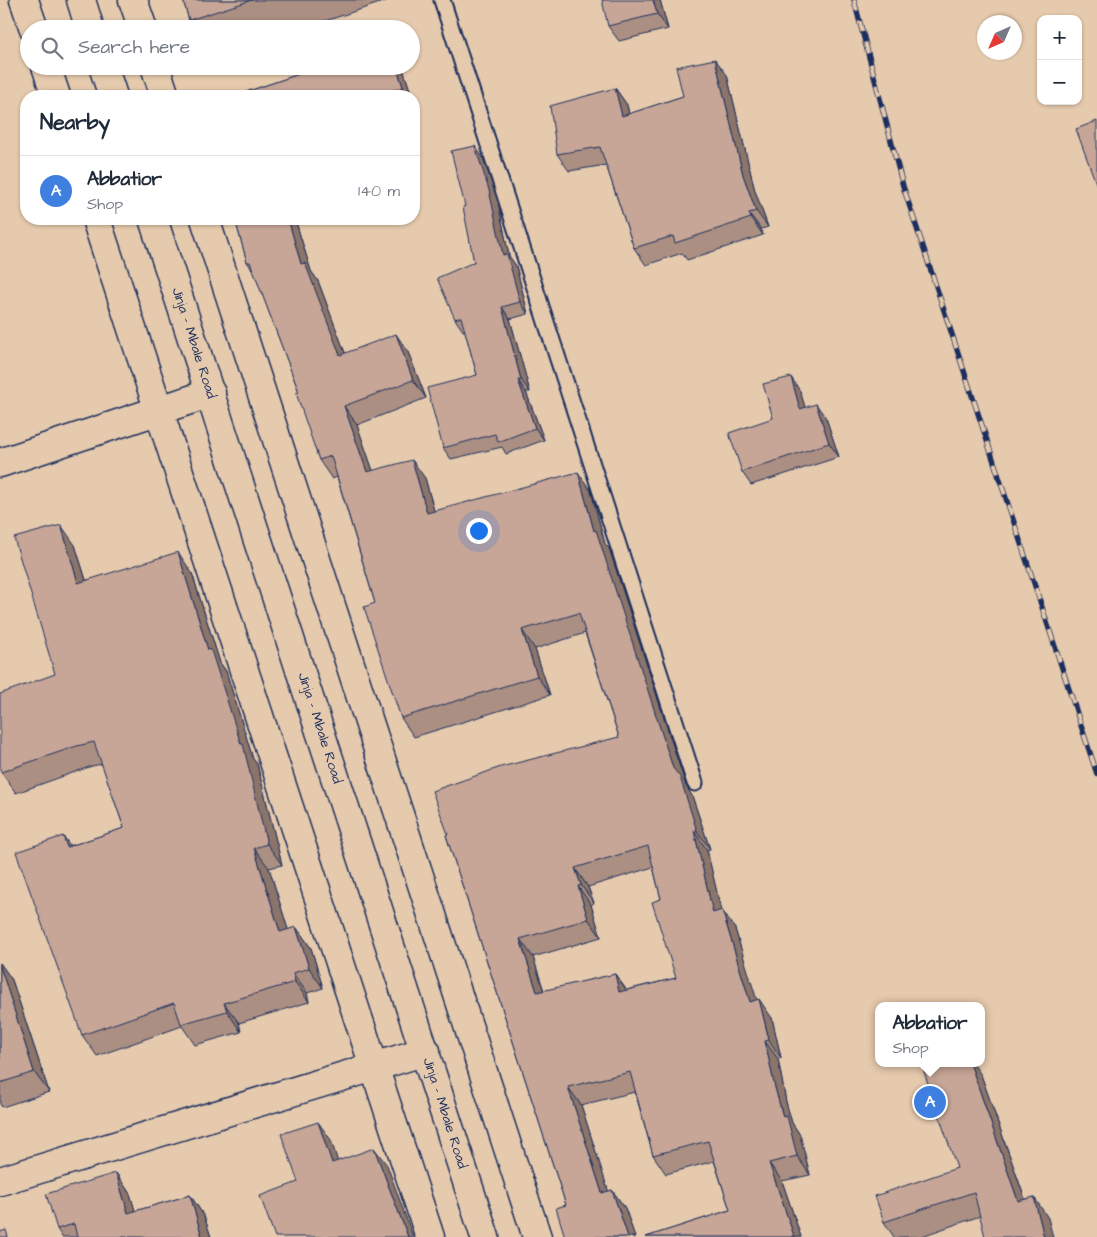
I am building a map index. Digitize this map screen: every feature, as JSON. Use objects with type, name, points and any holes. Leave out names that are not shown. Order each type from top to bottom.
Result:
[{"type":"street","points":[[24,0],[31,20]]},
{"type":"street","points":[[81,0],[87,20]]},
{"type":"street","points":[[133,0],[140,20]]},
{"type":"street","points":[[49,75],[54,90]]},
{"type":"street","points":[[106,75],[111,90]]},
{"type":"street","points":[[158,75],[163,90]]},
{"type":"street","points":[[98,225],[430,1237]]},
{"type":"street","name":"Jinja - Mbale Road","points":[[155,225],[426,1051],[485,1237]]},
{"type":"street","points":[[207,225],[537,1237]]},
{"type":"street","points":[[0,463],[211,393]]},
{"type":"street","points":[[0,1181],[426,1051]]},
{"type":"lane","points":[[442,0],[695,784]]},
{"type":"building","points":[[183,0],[252,0],[189,20]]},
{"type":"building","points":[[602,0],[653,0],[657,14],[608,26]]},
{"type":"building","points":[[715,59],[743,175],[756,211],[749,213],[751,218],[675,243],[673,236],[634,248],[600,147],[557,154],[550,106],[615,88],[622,116],[683,96],[676,67]]},
{"type":"building","points":[[296,75],[399,75],[403,87],[394,90],[252,90]]},
{"type":"building","points":[[1097,121],[1097,186],[1076,129]]},
{"type":"building","points":[[475,146],[489,190],[503,255],[507,254],[520,302],[502,307],[521,380],[518,380],[535,428],[498,442],[495,434],[443,448],[427,388],[477,375],[461,317],[455,319],[437,278],[474,262],[463,207],[465,206],[451,151]]},
{"type":"building","points":[[237,225],[290,225],[301,264],[305,263],[340,355],[396,334],[413,380],[344,406],[367,472],[412,460],[427,513],[578,472],[594,531],[596,530],[673,768],[680,777],[697,831],[694,831],[713,913],[722,910],[750,1002],[759,999],[769,1040],[765,1041],[774,1084],[783,1117],[787,1116],[797,1156],[769,1163],[794,1236],[646,1237],[730,1210],[708,1141],[653,1155],[630,1072],[568,1087],[602,1193],[612,1190],[628,1237],[565,1237],[556,1208],[566,1205],[446,835],[448,834],[432,791],[501,767],[619,737],[579,613],[522,630],[537,676],[401,718],[364,607],[375,603],[331,456],[319,460],[296,393],[299,392],[250,262],[247,262]],"holes":[[[648,846],[661,899],[652,902],[676,978],[619,992],[615,974],[537,992],[520,939],[588,919],[578,886],[581,885],[575,868]]]},
{"type":"building","points":[[791,377],[800,409],[816,404],[829,443],[742,472],[729,433],[773,418],[763,384]]},
{"type":"building","points":[[61,525],[78,583],[178,552],[208,650],[211,650],[241,744],[243,744],[267,844],[254,848],[280,932],[296,927],[309,968],[293,973],[295,982],[224,1003],[227,1011],[181,1024],[174,1003],[82,1035],[16,852],[63,836],[67,847],[124,828],[94,742],[1,772],[0,769],[0,694],[55,674],[14,538]]},
{"type":"building","points":[[0,966],[34,1072],[0,1083]]},
{"type":"building","points":[[928,1067],[971,1067],[1018,1201],[1034,1197],[1044,1237],[985,1237],[974,1192],[884,1222],[875,1196],[957,1168],[923,1069]]},
{"type":"building","points":[[318,1122],[332,1163],[374,1148],[408,1237],[275,1237],[260,1196],[298,1182],[281,1134]]},
{"type":"building","points":[[116,1173],[128,1213],[190,1195],[202,1237],[77,1237],[74,1224],[57,1229],[46,1194]]},
{"type":"building","points":[[6,1230],[8,1237],[0,1237],[0,1232]]},
{"type":"railway","points":[[854,0],[903,186],[1097,774]]},
{"type":"place","name":"Abbatior","points":[[930,1102]]}]
